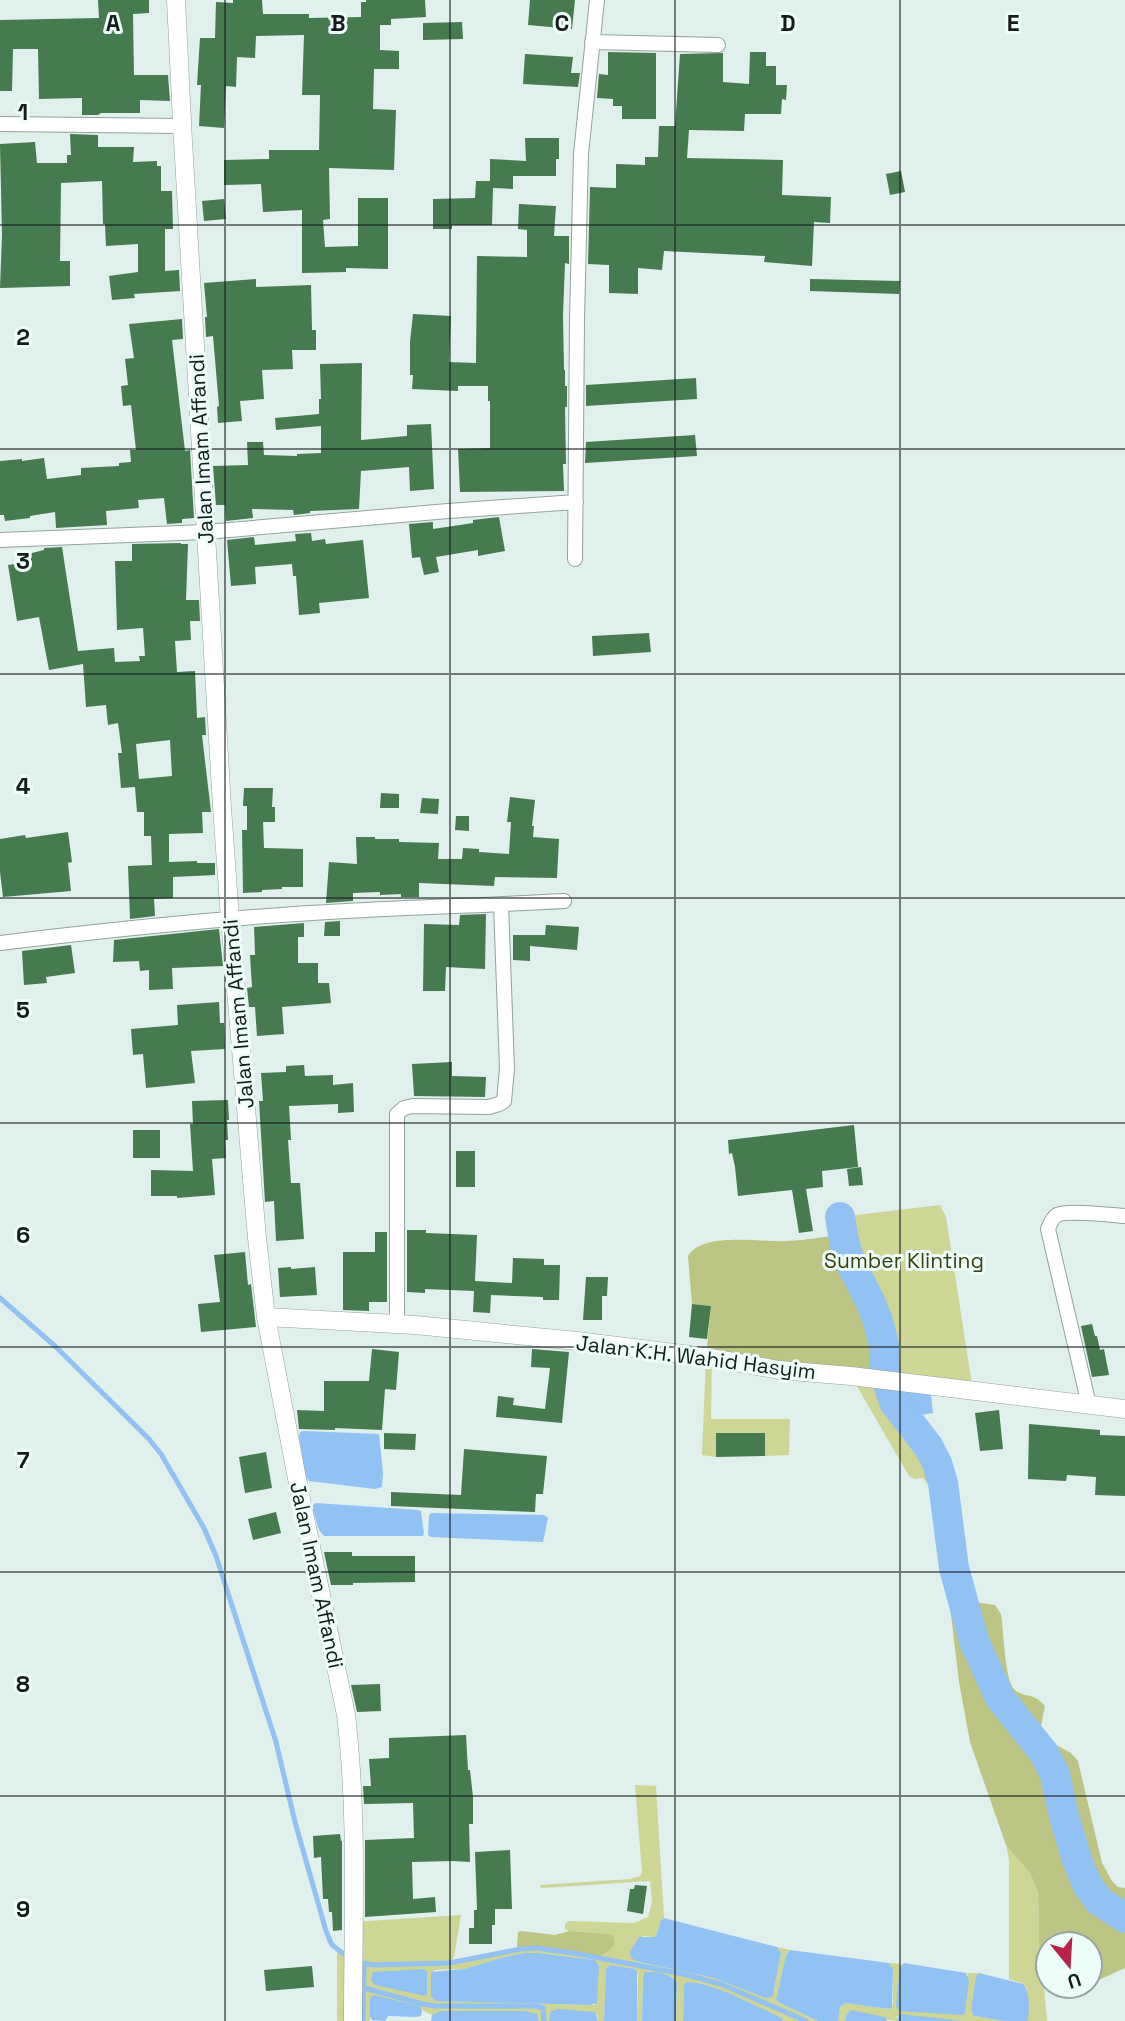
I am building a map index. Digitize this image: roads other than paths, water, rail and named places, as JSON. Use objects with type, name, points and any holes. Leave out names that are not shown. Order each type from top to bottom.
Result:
[{"type":"street","name":"Jalan Imam Affandi","points":[[176,0],[230,919],[257,1238],[266,1317],[346,1715],[352,1793],[353,2021]]},
{"type":"street","points":[[575,559],[581,154],[597,0]]},
{"type":"street","points":[[592,42],[718,45]]},
{"type":"street","points":[[0,124],[182,125]]},
{"type":"street","points":[[0,540],[206,532],[576,502]]},
{"type":"street","points":[[0,943],[230,919],[565,901]]},
{"type":"street","points":[[397,1324],[397,1114],[404,1108],[413,1106],[489,1107],[503,1101],[507,1069],[501,904]]},
{"type":"street","points":[[1089,1405],[1048,1229],[1051,1220],[1058,1214],[1125,1216]]},
{"type":"street","name":"Jalan K.H. Wahid Hasyim","points":[[266,1317],[397,1324],[577,1341],[706,1357],[779,1370],[1125,1409]]},
{"type":"water","points":[[895,1389],[931,1394],[933,1413],[915,1416],[898,1403]]},
{"type":"water","points":[[300,1432],[379,1434],[382,1487],[375,1489],[309,1481],[305,1476],[299,1436]]},
{"type":"water","points":[[316,1503],[418,1510],[421,1511],[424,1534],[324,1536],[319,1530],[312,1507]]},
{"type":"water","points":[[431,1513],[544,1515],[548,1518],[543,1542],[431,1537],[428,1535]]},
{"type":"water","points":[[664,1918],[777,1947],[781,1953],[773,1995],[765,1998],[714,1978],[631,1958],[630,1952],[639,1937],[655,1937]]},
{"type":"water","points":[[790,1950],[889,1963],[893,1969],[892,2007],[889,2009],[845,2003],[840,2007],[838,2021],[818,2021],[778,2002],[776,2000],[786,1955]]},
{"type":"water","points":[[524,1953],[595,1960],[599,1966],[597,2003],[436,2001],[431,1997],[431,1972],[464,1969]]},
{"type":"water","points":[[904,1963],[966,1973],[969,1981],[965,2013],[899,2011],[896,2006],[900,1967]]},
{"type":"water","points":[[610,1965],[635,1969],[637,1972],[637,2021],[604,2021],[606,1969]]},
{"type":"water","points":[[424,1969],[427,1972],[425,1996],[375,1985],[371,1979],[373,1972]]},
{"type":"water","points":[[645,1972],[662,1974],[677,1982],[676,2021],[642,2021]]},
{"type":"water","points":[[979,1973],[1023,1984],[1028,1996],[1028,2021],[1004,2021],[974,2016],[971,2010],[976,1976]]},
{"type":"water","points":[[687,1982],[722,1990],[782,2018],[783,2021],[683,2021],[684,1985]]},
{"type":"water","points":[[374,1995],[420,2006],[421,2016],[388,2016],[385,2021],[372,2020],[370,1998]]},
{"type":"water","points":[[557,2009],[595,2012],[598,2021],[549,2021],[550,2012]]},
{"type":"water","points":[[851,2010],[885,2017],[887,2021],[845,2021]]},
{"type":"water","points":[[441,2011],[525,2011],[537,2014],[539,2021],[431,2021],[432,2015]]},
{"type":"water","points":[[899,2014],[964,2021],[897,2021]]},
{"type":"waterway","points":[[840,1217],[852,1266],[878,1321],[884,1345],[887,1381],[894,1402],[928,1446],[937,1463],[943,1483],[954,1568],[974,1641],[1000,1698],[1044,1753],[1055,1774],[1064,1816],[1087,1884],[1099,1901],[1125,1918]]},
{"type":"waterway","points":[[0,1298],[56,1347],[149,1439],[161,1454],[204,1528],[216,1556],[276,1742],[326,1931],[332,1945],[348,1957]]},
{"type":"waterway","points":[[356,1962],[374,1965],[449,1963],[536,1948],[683,1974],[721,1984],[806,2021]]},
{"type":"waterway","points":[[363,2021],[364,1964]]},
{"type":"waterway","points":[[364,1988],[435,2006],[536,2006],[543,2008],[544,2021]]},
{"type":"park label","name":"Sumber Klinting","points":[[904,1260]]}]
